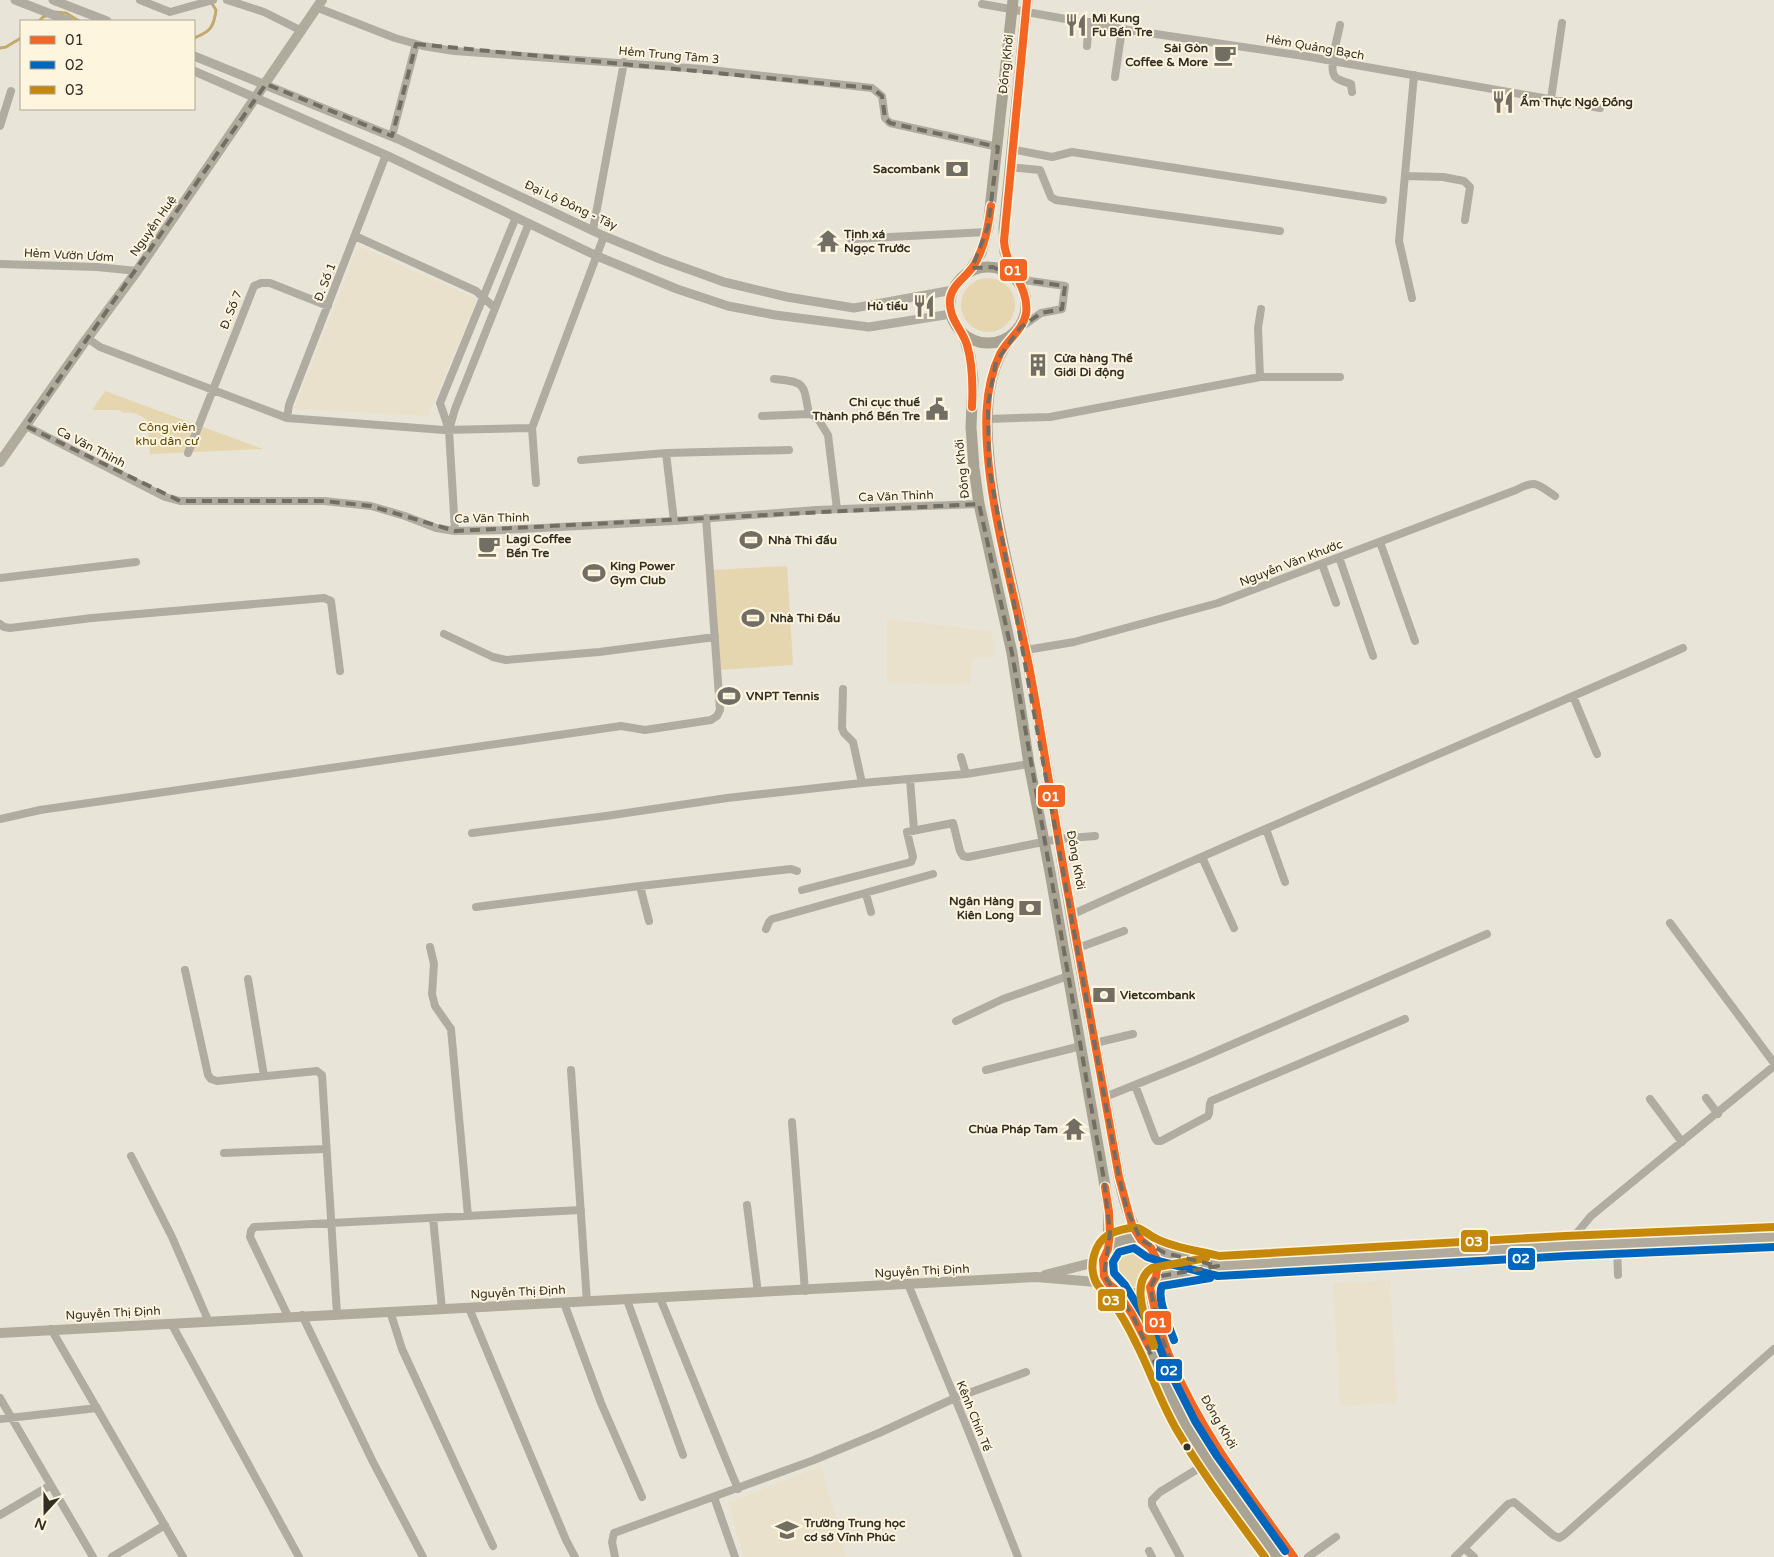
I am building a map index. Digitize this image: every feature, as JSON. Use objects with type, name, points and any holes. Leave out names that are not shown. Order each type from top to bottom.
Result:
[{"type":"main road","name":"Nguyễn Huệ","points":[[0,462],[87,338],[137,272],[320,4]]},
{"type":"main road","name":"Đồng Khởi","points":[[969,272],[981,253],[986,232],[998,147],[1012,5]]},
{"type":"main road","name":"Đồng Khởi","points":[[1017,279],[1005,252],[1004,229],[1026,6]]},
{"type":"main road","points":[[993,267],[1006,271],[1017,279],[1024,290],[1027,303],[1026,316],[1020,328],[1011,337],[999,343],[985,344],[974,341],[963,334],[955,325],[950,314],[950,301],[953,290],[960,279],[969,272],[993,267]]},
{"type":"main road","name":"Đồng Khởi","points":[[963,334],[970,356],[973,380],[972,427],[974,468],[979,504],[1012,653],[1029,764],[1081,1046],[1109,1212],[1106,1254]]},
{"type":"main road","name":"Đồng Khởi","points":[[1011,337],[996,362],[991,380],[988,419],[989,467],[994,502],[1026,650],[1058,839],[1126,1210],[1141,1240]]},
{"type":"main road","points":[[1153,1282],[1218,1266],[1566,1246],[1774,1237]]},
{"type":"main road","points":[[1218,1266],[1165,1253],[1134,1238],[1120,1240],[1106,1254],[1104,1276],[1145,1338],[1159,1372],[1186,1426],[1209,1462],[1277,1557]]},
{"type":"main road","points":[[1112,1287],[1130,1294],[1144,1291],[1153,1282],[1158,1262],[1152,1248]]},
{"type":"main road","name":"Nguyễn Thị Định","points":[[1036,1277],[1106,1254]]},
{"type":"main road","name":"Nguyễn Thị Định","points":[[0,1333],[208,1320],[628,1300],[1036,1277],[1112,1287]]},
{"type":"main road","name":"Đồng Khởi","points":[[1153,1282],[1152,1306],[1160,1333],[1173,1366],[1201,1421],[1239,1480],[1294,1557]]},
{"type":"main road","points":[[1159,1372],[1173,1366]]},
{"type":"street","points":[[14,0],[66,20]]},
{"type":"street","points":[[53,0],[104,20]]},
{"type":"street","points":[[140,0],[170,12],[210,0]]},
{"type":"street","points":[[226,0],[264,12],[302,31]]},
{"type":"street","name":"Hẻm Trung Tâm 3","points":[[320,4],[394,38],[454,51],[624,62],[872,88],[882,96],[886,118],[890,122],[998,147]]},
{"type":"street","name":"Hẻm Quảng Bạch","points":[[982,4],[1026,6],[1089,22],[1122,28],[1230,44],[1600,108]]},
{"type":"street","points":[[1087,46],[1089,22]]},
{"type":"street","points":[[1551,99],[1562,23]]},
{"type":"street","points":[[1340,25],[1333,62],[1333,74],[1335,77],[1351,84],[1352,92]]},
{"type":"street","points":[[1115,77],[1122,28]]},
{"type":"street","points":[[392,136],[416,44]]},
{"type":"street","name":"Đại Lộ Đông - Tây","points":[[195,56],[392,136],[604,236],[724,282],[787,297],[854,308],[953,290]]},
{"type":"street","points":[[593,230],[624,62]]},
{"type":"street","points":[[195,71],[386,155],[597,256],[677,289],[728,306],[775,315],[869,327],[950,314]]},
{"type":"street","points":[[1412,298],[1399,241],[1414,75]]},
{"type":"street","points":[[0,126],[11,91]]},
{"type":"street","points":[[1011,149],[1052,157],[1072,152],[1383,200]]},
{"type":"street","name":"Đ. Số 1","points":[[287,418],[289,405],[386,155]]},
{"type":"street","points":[[1010,166],[1040,170],[1050,197],[1056,200],[1280,231]]},
{"type":"street","points":[[1405,176],[1443,177],[1464,180],[1470,187],[1465,220]]},
{"type":"street","points":[[455,531],[449,430],[440,403],[516,217]]},
{"type":"street","points":[[449,430],[455,408],[529,223]]},
{"type":"street","points":[[851,238],[986,232]]},
{"type":"street","points":[[355,236],[476,291],[484,296],[495,308]]},
{"type":"street","points":[[536,483],[532,428],[604,236]]},
{"type":"street","name":"Hẻm Vườn Ươm","points":[[0,264],[97,266],[137,272]]},
{"type":"street","points":[[1017,279],[1065,286],[1062,310],[1041,313],[1020,328]]},
{"type":"street","name":"Đ. Số 7","points":[[212,390],[254,286],[270,283],[328,306]]},
{"type":"street","points":[[1260,377],[1258,328],[1261,309]]},
{"type":"street","points":[[87,338],[100,347],[287,418],[449,430],[532,428]]},
{"type":"street","points":[[988,419],[1050,417],[1260,377],[1340,377]]},
{"type":"street","points":[[774,379],[800,383],[803,387],[809,414]]},
{"type":"street","points":[[188,453],[212,390]]},
{"type":"street","points":[[762,416],[809,414],[815,416],[820,422],[828,434],[837,509]]},
{"type":"street","name":"Ca Văn Thỉnh","points":[[26,426],[165,497],[196,502],[324,501],[371,506],[436,528],[455,531],[674,521],[837,509],[979,504]]},
{"type":"street","points":[[581,460],[666,453],[789,450]]},
{"type":"street","points":[[666,453],[674,521]]},
{"type":"street","name":"Nguyễn Văn Khước","points":[[1026,650],[1074,642],[1218,603],[1528,484],[1536,484],[1554,496]]},
{"type":"street","points":[[0,819],[40,810],[619,727],[645,730],[711,720],[717,716],[720,710],[706,518]]},
{"type":"street","points":[[1380,542],[1415,641]]},
{"type":"street","points":[[1338,557],[1373,656]]},
{"type":"street","points":[[0,578],[136,562]]},
{"type":"street","points":[[1322,564],[1336,603]]},
{"type":"street","points":[[0,624],[10,628],[92,618],[324,598],[331,601],[340,671]]},
{"type":"street","points":[[444,634],[493,657],[506,660],[598,652],[714,637]]},
{"type":"street","points":[[1072,916],[1266,828],[1683,648]]},
{"type":"street","points":[[843,689],[842,728],[854,742],[862,783]]},
{"type":"street","points":[[1573,696],[1597,754]]},
{"type":"street","points":[[961,757],[966,774]]},
{"type":"street","points":[[472,833],[762,794],[966,774],[1029,764]]},
{"type":"street","points":[[910,780],[914,830]]},
{"type":"street","points":[[802,890],[911,862],[913,857],[907,832],[953,822],[960,851],[963,856],[968,857],[1044,841],[1094,836]]},
{"type":"street","points":[[1266,828],[1285,882]]},
{"type":"street","points":[[1202,857],[1234,928]]},
{"type":"street","points":[[476,907],[640,886],[796,871]]},
{"type":"street","points":[[766,929],[772,919],[933,874]]},
{"type":"street","points":[[640,886],[648,921]]},
{"type":"street","points":[[866,894],[870,912]]},
{"type":"street","points":[[1566,1246],[1591,1216],[1718,1114],[1774,1064],[1670,923]]},
{"type":"street","points":[[1078,948],[1124,931]]},
{"type":"street","points":[[1105,1097],[1194,1061],[1486,934]]},
{"type":"street","points":[[430,948],[434,964],[432,994],[435,1006],[451,1029],[468,1216]]},
{"type":"street","points":[[185,970],[210,1079],[217,1081],[317,1071],[322,1075],[337,1314]]},
{"type":"street","points":[[956,1021],[1003,999],[1068,976]]},
{"type":"street","points":[[248,979],[264,1076]]},
{"type":"street","points":[[1135,1085],[1155,1138],[1157,1141],[1161,1141],[1208,1116],[1211,1101],[1405,1019]]},
{"type":"street","points":[[1095,1043],[1133,1034]]},
{"type":"street","points":[[986,1070],[1081,1046]]},
{"type":"street","points":[[570,1070],[587,1302]]},
{"type":"street","points":[[1706,1098],[1718,1114]]},
{"type":"street","points":[[1650,1100],[1682,1142]]},
{"type":"street","points":[[792,1122],[805,1290]]},
{"type":"street","points":[[224,1153],[326,1149]]},
{"type":"street","points":[[131,1156],[172,1237],[208,1320]]},
{"type":"street","points":[[747,1205],[758,1293]]},
{"type":"street","points":[[288,1316],[250,1237],[254,1227],[581,1210]]},
{"type":"street","points":[[433,1218],[442,1309]]},
{"type":"street","points":[[1617,1244],[1618,1275]]},
{"type":"street","name":"Kênh Chín Tế","points":[[908,1284],[1018,1557]]},
{"type":"street","points":[[660,1298],[738,1488]]},
{"type":"street","points":[[628,1300],[683,1455]]},
{"type":"street","points":[[564,1303],[601,1403],[642,1497]]},
{"type":"street","points":[[469,1308],[566,1540],[575,1557]]},
{"type":"street","points":[[390,1311],[402,1349],[493,1546]]},
{"type":"street","points":[[302,1315],[373,1462],[423,1557]]},
{"type":"street","points":[[171,1323],[299,1557]]},
{"type":"street","points":[[51,1329],[183,1557]]},
{"type":"street","points":[[1455,1557],[1508,1504],[1514,1502],[1553,1535],[1559,1538],[1564,1535],[1774,1349]]},
{"type":"street","points":[[615,1557],[612,1542],[614,1534],[879,1433],[955,1398],[1026,1372]]},
{"type":"street","points":[[0,1398],[93,1557]]},
{"type":"street","points":[[0,1419],[97,1408]]},
{"type":"street","points":[[1180,1557],[1152,1505],[1152,1500],[1160,1492],[1209,1462]]},
{"type":"street","points":[[0,1515],[51,1485]]},
{"type":"street","points":[[714,1497],[735,1557]]},
{"type":"street","points":[[112,1557],[165,1525]]},
{"type":"street","points":[[1308,1557],[1336,1537]]},
{"type":"street","points":[[1464,1548],[1474,1557]]},
{"type":"highlighted area","points":[[416,44],[872,88],[882,96],[885,118],[890,123],[998,147],[988,227],[972,268],[993,267],[1017,279],[1065,286],[1062,309],[1041,313],[1020,328],[996,362],[988,404],[989,467],[1119,1177],[1127,1210],[1141,1240],[1165,1253],[1218,1266],[1156,1277],[1150,1287],[1160,1333],[1173,1366],[1159,1372],[1132,1314],[1104,1276],[1110,1233],[1104,1180],[1012,653],[979,504],[455,531],[371,506],[324,501],[180,501],[26,426],[266,84],[392,136]]},
{"type":"shaded area","points":[[358,246],[477,299],[428,416],[294,409]]},
{"type":"shaded area","points":[[887,619],[991,631],[995,657],[972,658],[970,684],[887,683]]},
{"type":"shaded area","points":[[1390,1280],[1397,1403],[1340,1406],[1333,1283]]},
{"type":"shaded area","name":"Trường Trung học cơ sở Vĩnh Phúc","points":[[821,1466],[847,1557],[744,1557],[728,1503]]},
{"type":"green space","points":[[983,278],[993,278],[1003,282],[1011,290],[1015,305],[1011,320],[1003,328],[993,332],[983,332],[973,328],[965,320],[961,310],[961,300],[965,290],[973,282]]},
{"type":"green space","name":"Công viên khu dân cư","points":[[105,391],[263,449],[150,454],[147,420],[136,414],[124,413],[119,410],[92,410]]},
{"type":"green space","name":"Nhà Thi Đấu","points":[[787,566],[793,665],[719,670],[713,570]]},
{"type":"green space","points":[[1131,1245],[1146,1251],[1152,1266],[1146,1281],[1131,1287],[1116,1281],[1110,1266],[1116,1251]]},
{"type":"waterway","points":[[195,38],[207,31],[214,21],[216,10],[211,2]]},
{"type":"waterway","points":[[54,12],[66,13],[77,20]]},
{"type":"waterway","points":[[40,20],[48,15]]},
{"type":"waterway","points":[[0,48],[6,47],[20,39]]},
{"type":"transit line","name":"01","points":[[1027,0],[1004,241],[1008,260],[1024,295],[1026,314],[1022,325],[1000,354],[994,367],[988,396],[986,425],[988,454],[997,522],[1032,682],[1072,919],[1119,1177],[1132,1225],[1141,1240],[1151,1248],[1158,1262],[1156,1277],[1150,1287],[1164,1342],[1183,1387],[1211,1437],[1243,1486],[1294,1557]]},
{"type":"transit line","name":"01","points":[[972,407],[972,376],[969,353],[965,339],[951,312],[950,299],[954,289],[978,258],[987,229],[991,206]]},
{"type":"transit line","name":"01","points":[[1105,1187],[1110,1233],[1108,1249],[1103,1260],[1104,1276],[1132,1314],[1149,1347]]},
{"type":"transit line","name":"03","points":[[1265,1557],[1220,1496],[1178,1432],[1127,1326],[1109,1297],[1096,1283],[1093,1274],[1094,1255],[1099,1244],[1108,1235],[1130,1228],[1137,1228],[1171,1245],[1219,1256],[1565,1236],[1774,1227]]},
{"type":"transit line","name":"02","points":[[1285,1551],[1217,1456],[1195,1421],[1168,1368],[1154,1333],[1125,1285],[1114,1273],[1113,1262],[1119,1252],[1134,1248],[1147,1257],[1218,1276],[1567,1256],[1774,1247]]},
{"type":"transit line","name":"03","points":[[1154,1346],[1142,1305],[1141,1284],[1145,1275],[1152,1268],[1206,1258]]},
{"type":"transit line","name":"02","points":[[1174,1340],[1162,1304],[1162,1286],[1210,1278]]},
{"type":"place","name":"Mì Kung Fu Bến Tre","points":[[1076,25]]},
{"type":"place","name":"Sài Gòn Coffee & More","points":[[1225,55]]},
{"type":"place","name":"Ẩm Thực Ngô Đồng","points":[[1503,102]]},
{"type":"place","name":"Sacombank","points":[[957,169]]},
{"type":"place","name":"Tịnh xá Ngọc Trước","points":[[828,241]]},
{"type":"place","name":"Hủ tiếu","points":[[924,306]]},
{"type":"place","name":"Cửa hàng Thế Giới Di động","points":[[1038,365]]},
{"type":"place","name":"Chi cục thuế Thành phố Bến Tre","points":[[937,409]]},
{"type":"place","name":"Nhà Thi đấu","points":[[751,540]]},
{"type":"place","name":"Lagi Coffee Bến Tre","points":[[489,546]]},
{"type":"place","name":"King Power Gym Club","points":[[594,573]]},
{"type":"place","name":"Nhà Thi Đấu","points":[[753,618]]},
{"type":"place","name":"VNPT Tennis","points":[[729,696]]},
{"type":"place","name":"Ngân Hàng Kiên Long","points":[[1030,908]]},
{"type":"place","name":"Vietcombank","points":[[1104,995]]},
{"type":"place","name":"Chùa Pháp Tam","points":[[1074,1129]]},
{"type":"place","name":"Trường Trung học cơ sở Vĩnh Phúc","points":[[787,1530]]}]
